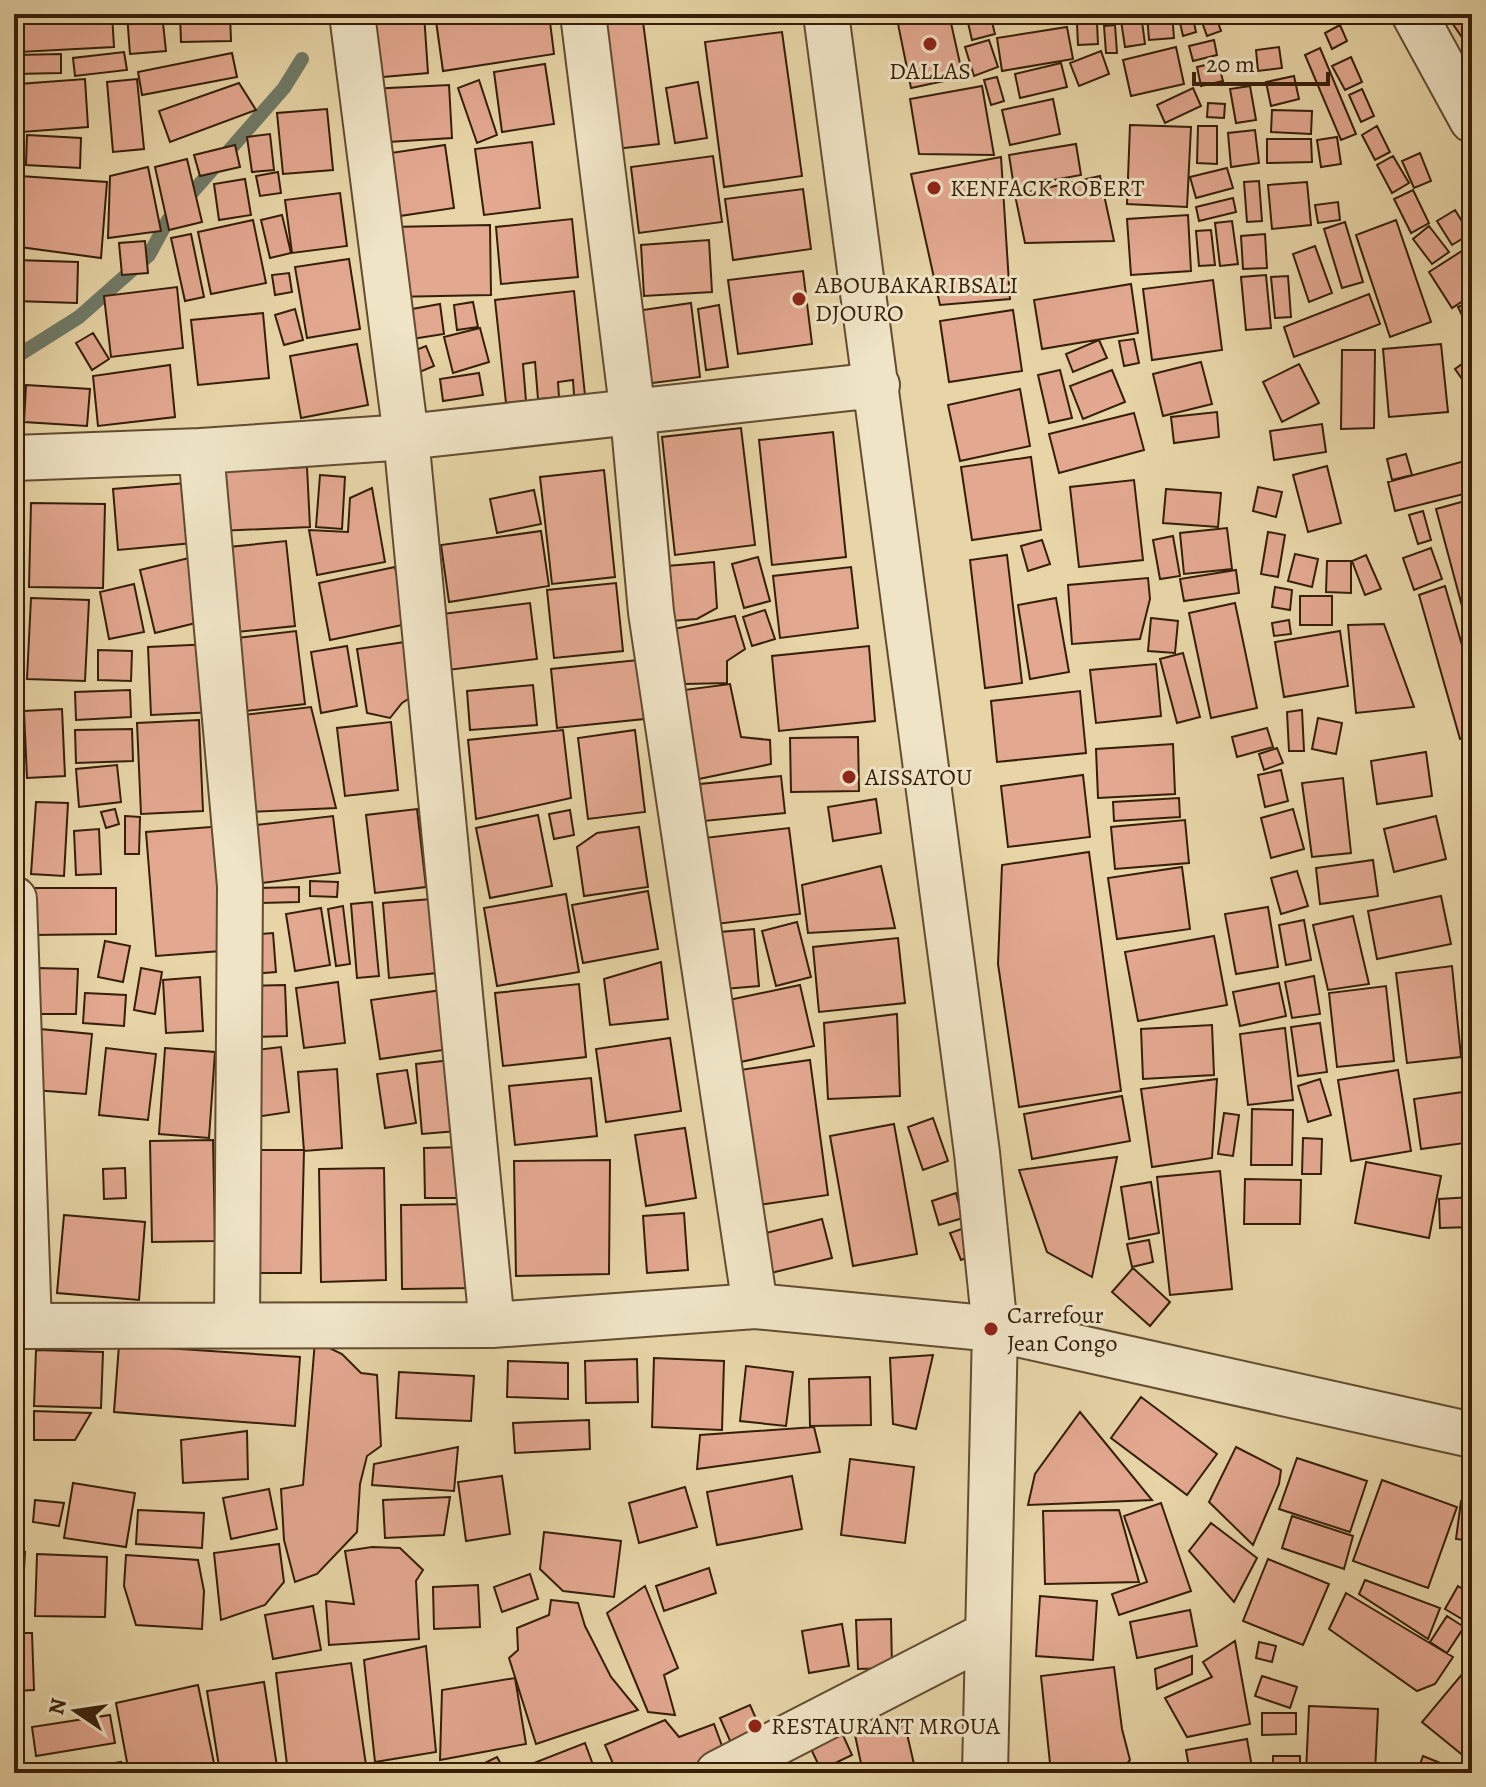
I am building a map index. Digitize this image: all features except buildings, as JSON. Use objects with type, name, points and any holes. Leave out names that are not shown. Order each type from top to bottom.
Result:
[{"type":"street","points":[[352,14],[406,437],[492,1325]]},
{"type":"street","points":[[583,14],[633,415],[651,612],[755,1306]]},
{"type":"street","points":[[826,14],[977,1153],[995,1329],[995,1440],[986,1635],[985,1773]]},
{"type":"street","points":[[1414,14],[1472,120]]},
{"type":"street","points":[[14,458],[201,451],[406,437],[633,415],[877,385]]},
{"type":"street","points":[[201,451],[240,886],[237,1324]]},
{"type":"street","points":[[14,899],[21,1326],[492,1325],[755,1306],[995,1329],[1472,1435]]},
{"type":"street","points":[[718,1773],[986,1635]]},
{"type":"waterway","points":[[14,358],[79,317],[149,255],[168,220],[284,88],[302,59]]},
{"type":"place","name":"DALLAS","points":[[930,44]]},
{"type":"place","name":"KENFACK ROBERT","points":[[934,188]]},
{"type":"place","name":"ABOUBAKARIBSALI DJOURO","points":[[799,299]]},
{"type":"place","name":"AISSATOU","points":[[849,777]]},
{"type":"place","name":"Carrefour Jean Congo","points":[[991,1329]]},
{"type":"place","name":"RESTAURANT MROUA","points":[[755,1726]]}]
